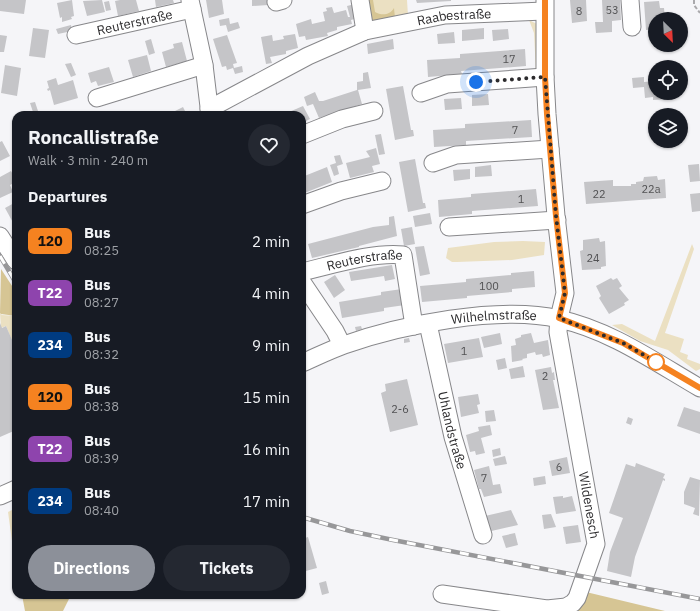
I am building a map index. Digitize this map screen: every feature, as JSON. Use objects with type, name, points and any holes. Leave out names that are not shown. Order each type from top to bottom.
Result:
[{"type":"street","points":[[360,0],[365,31]]},
{"type":"street","points":[[630,0],[632,27]]},
{"type":"street","name":"Reuterstraße","points":[[76,35],[191,5],[204,65],[209,111]]},
{"type":"street","name":"Raabestraße","points":[[211,111],[308,56],[365,31],[445,15],[525,6],[544,6]]},
{"type":"street","name":"Wildenesch","points":[[442,594],[547,608],[566,607],[573,604],[577,598],[596,544],[558,332],[559,318],[565,293],[550,149],[545,77],[544,6]]},
{"type":"street","points":[[97,98],[204,65]]},
{"type":"street","points":[[421,93],[447,84],[545,77]]},
{"type":"street","points":[[306,133],[342,119],[374,111]]},
{"type":"street","points":[[433,163],[456,155],[550,149]]},
{"type":"street","points":[[306,203],[341,190],[382,181]]},
{"type":"street","points":[[449,227],[557,220]]},
{"type":"street","points":[[0,236],[12,255]]},
{"type":"street","name":"Reuterstraße","points":[[306,271],[346,261],[395,254],[403,255],[408,280],[421,325]]},
{"type":"street","points":[[306,288],[335,331],[342,345]]},
{"type":"street","name":"Wilhelmstraße","points":[[306,361],[342,345],[421,325],[482,316],[519,314],[559,318],[623,343],[700,388]]},
{"type":"street","name":"Uhlandstraße","points":[[421,325],[483,534]]},
{"type":"street","points":[[0,496],[12,492]]},
{"type":"path","points":[[694,0],[694,5],[700,13]]},
{"type":"shaded area","points":[[364,0],[373,0],[375,12],[380,14],[386,14],[394,8],[395,18],[375,22],[369,19]]},
{"type":"shaded area","points":[[371,0],[407,0],[408,16],[375,22]]},
{"type":"shaded area","points":[[529,20],[537,24],[541,67],[536,72],[534,33]]},
{"type":"shaded area","points":[[494,242],[545,242],[544,255],[512,260],[457,262],[452,262],[446,258],[448,248]]},
{"type":"shaded area","points":[[692,244],[694,249],[665,333],[684,339],[680,352],[688,355],[687,359],[700,364],[700,369],[696,371],[668,350],[640,341],[612,325],[622,324],[655,341]]},
{"type":"shaded area","points":[[1,269],[12,286],[12,315],[0,313]]},
{"type":"shaded area","points":[[0,313],[2,315],[12,316],[12,340],[6,326],[1,328]]},
{"type":"shaded area","points":[[12,510],[12,541],[8,512]]},
{"type":"shaded area","points":[[586,592],[665,611],[576,611]]},
{"type":"shaded area","points":[[23,599],[69,599],[63,611],[25,611]]},
{"type":"building","points":[[0,0],[26,0],[24,14],[0,11]]},
{"type":"building","points":[[72,0],[74,16],[71,17],[72,19],[62,22],[62,17],[60,18],[57,3]]},
{"type":"building","points":[[102,0],[105,12],[87,16],[83,1]]},
{"type":"building","points":[[136,0],[139,11],[118,16],[115,1]]},
{"type":"building","points":[[155,0],[173,0],[174,3],[156,7]]},
{"type":"building","points":[[206,0],[222,0],[224,14],[209,18]]},
{"type":"building","points":[[252,0],[268,0],[268,5],[252,6]]},
{"type":"building","points":[[416,0],[451,0],[451,1],[417,3]]},
{"type":"building","points":[[570,0],[586,0],[587,21],[572,23]]},
{"type":"building","points":[[602,0],[620,0],[621,20],[612,21],[612,32],[596,33],[595,22],[603,22]]},
{"type":"building","points":[[109,1],[111,10],[106,11],[104,2]]},
{"type":"building","points":[[659,1],[660,8],[664,8],[664,12],[648,12],[648,30],[646,30],[644,2]]},
{"type":"building","points":[[355,4],[358,18],[351,20],[352,24],[337,27],[337,30],[327,33],[328,36],[306,40],[305,36],[299,37],[296,24],[311,19],[312,24],[325,21],[323,12],[327,11],[326,8],[332,7],[334,13],[346,10],[348,17],[350,17],[347,6]]},
{"type":"building","points":[[229,18],[230,24],[238,22],[240,28],[228,32],[226,25],[220,26],[219,20]]},
{"type":"building","points":[[71,25],[72,31],[58,34],[56,29]]},
{"type":"building","points":[[33,28],[49,30],[45,58],[29,56]]},
{"type":"building","points":[[484,28],[484,39],[462,41],[462,30]]},
{"type":"building","points":[[508,29],[509,39],[493,41],[492,30]]},
{"type":"building","points":[[454,32],[455,43],[438,44],[437,34]]},
{"type":"building","points":[[295,34],[298,48],[286,51],[286,54],[270,57],[272,63],[266,64],[261,37],[272,35],[273,41],[284,39],[283,36]]},
{"type":"building","points":[[0,35],[7,36],[4,52],[0,52]]},
{"type":"building","points":[[227,35],[237,63],[233,64],[234,68],[242,66],[243,72],[235,74],[233,68],[227,70],[226,66],[222,67],[213,39]]},
{"type":"building","points":[[151,39],[155,53],[149,55],[145,41]]},
{"type":"building","points":[[393,39],[394,49],[368,54],[367,44]]},
{"type":"building","points":[[182,42],[187,61],[166,67],[162,52],[174,48],[173,44]]},
{"type":"building","points":[[525,49],[526,66],[461,71],[462,74],[428,77],[427,60],[460,58],[460,54]]},
{"type":"building","points":[[147,55],[151,71],[133,77],[128,60]]},
{"type":"building","points":[[71,63],[76,75],[71,77],[65,64]]},
{"type":"building","points":[[5,65],[21,68],[17,96],[1,93]]},
{"type":"building","points":[[109,67],[114,82],[98,86],[96,81],[91,83],[88,73]]},
{"type":"building","points":[[368,72],[371,88],[358,90],[362,104],[319,118],[313,104],[307,106],[304,97],[315,92],[319,101],[323,101],[357,90],[357,82],[363,81],[363,73]]},
{"type":"building","points":[[644,77],[644,82],[648,82],[648,98],[645,98],[644,87],[633,88],[632,78]]},
{"type":"building","points":[[56,78],[58,85],[73,80],[78,98],[54,105],[50,90],[48,91],[47,89],[49,88],[47,81]]},
{"type":"building","points":[[403,86],[411,130],[413,130],[414,136],[395,140],[386,89]]},
{"type":"building","points":[[488,94],[489,105],[472,106],[472,95]]},
{"type":"building","points":[[461,98],[462,109],[445,110],[444,99]]},
{"type":"building","points":[[35,102],[38,111],[33,111],[30,103]]},
{"type":"building","points":[[303,106],[306,111],[291,111]]},
{"type":"building","points":[[183,107],[185,111],[175,111]]},
{"type":"building","points":[[306,112],[310,119],[306,121]]},
{"type":"building","points":[[531,120],[532,137],[466,141],[466,145],[434,147],[433,130],[465,128],[465,124]]},
{"type":"building","points":[[381,134],[385,154],[379,155],[375,135]]},
{"type":"building","points":[[2,141],[10,156],[0,161],[0,142]]},
{"type":"building","points":[[376,148],[380,164],[372,166],[374,172],[350,178],[346,163],[370,157],[366,151]]},
{"type":"building","points":[[340,155],[343,164],[337,166],[339,174],[334,176],[330,165],[336,163],[334,156]]},
{"type":"building","points":[[415,159],[423,203],[425,203],[426,208],[408,212],[399,162]]},
{"type":"building","points":[[699,164],[700,181],[690,182],[688,165]]},
{"type":"building","points":[[491,165],[492,176],[475,177],[475,167]]},
{"type":"building","points":[[327,167],[332,182],[306,192],[306,175]]},
{"type":"building","points":[[470,169],[470,179],[454,181],[453,170]]},
{"type":"building","points":[[11,171],[12,173],[12,184],[10,185],[12,192],[0,198],[0,177]]},
{"type":"building","points":[[657,176],[658,180],[665,179],[666,198],[586,204],[584,182],[613,180],[613,186],[631,186],[631,184],[636,184],[636,182],[643,181],[644,177]]},
{"type":"building","points":[[536,189],[538,206],[472,211],[472,214],[439,217],[438,200],[471,197],[471,194]]},
{"type":"building","points":[[700,193],[700,211],[692,212],[690,194]]},
{"type":"building","points":[[12,204],[12,221],[5,208]]},
{"type":"building","points":[[430,213],[432,224],[415,227],[413,216]]},
{"type":"building","points":[[394,216],[397,236],[312,258],[308,244],[373,227],[389,225],[389,217]]},
{"type":"building","points":[[412,227],[415,244],[404,246],[401,229]]},
{"type":"building","points":[[599,238],[600,242],[605,241],[606,266],[601,267],[601,269],[582,270],[580,251],[583,250],[583,240]]},
{"type":"building","points":[[424,246],[430,274],[420,276],[415,247]]},
{"type":"building","points":[[392,265],[395,279],[385,281],[384,276],[351,281],[349,272]]},
{"type":"building","points":[[534,271],[535,287],[512,289],[512,292],[467,296],[467,298],[422,302],[420,286],[466,282],[466,279],[511,275],[511,273]]},
{"type":"building","points":[[335,275],[345,290],[334,298],[324,282]]},
{"type":"building","points":[[611,278],[613,280],[617,278],[622,286],[619,288],[629,300],[624,303],[625,305],[609,314],[599,298],[601,296],[596,286]]},
{"type":"building","points":[[402,289],[405,305],[384,308],[384,311],[342,318],[339,302],[381,295],[381,292]]},
{"type":"building","points":[[0,323],[2,328],[6,326],[12,340],[12,432],[0,437]]},
{"type":"building","points":[[361,326],[362,329],[356,331],[355,327]]},
{"type":"building","points":[[500,333],[502,344],[484,348],[481,337]]},
{"type":"building","points":[[531,333],[534,343],[548,340],[550,355],[543,357],[542,354],[536,355],[535,352],[527,354],[527,358],[522,359],[523,360],[512,362],[511,346],[516,345],[515,339],[521,337],[521,335]]},
{"type":"building","points":[[409,338],[410,342],[404,343],[404,339]]},
{"type":"building","points":[[479,338],[483,357],[448,363],[444,344]]},
{"type":"building","points":[[505,358],[507,368],[498,370],[496,360]]},
{"type":"building","points":[[523,366],[525,377],[511,379],[509,369]]},
{"type":"building","points":[[551,367],[552,373],[554,372],[555,380],[553,380],[559,408],[543,410],[535,370]]},
{"type":"building","points":[[407,379],[418,425],[390,432],[381,393],[386,391],[385,384]]},
{"type":"building","points":[[478,394],[480,404],[477,405],[479,413],[461,417],[458,397]]},
{"type":"building","points":[[684,407],[700,412],[700,434],[677,426]]},
{"type":"building","points":[[494,410],[496,421],[486,422],[485,411]]},
{"type":"building","points":[[628,417],[633,419],[631,425],[626,423]]},
{"type":"building","points":[[490,425],[492,435],[481,438],[485,453],[476,455],[475,451],[470,452],[466,435],[479,431],[478,427]]},
{"type":"building","points":[[500,448],[501,455],[493,457],[492,450]]},
{"type":"building","points":[[505,456],[507,464],[495,466],[493,459]]},
{"type":"building","points":[[567,457],[570,473],[552,476],[549,461]]},
{"type":"building","points":[[636,463],[665,474],[663,478],[665,481],[663,480],[635,557],[631,577],[607,571],[610,552],[623,518],[609,513],[626,464],[635,467]]},
{"type":"building","points":[[489,466],[493,485],[500,484],[502,493],[484,497],[481,489],[479,489],[474,470]]},
{"type":"building","points":[[545,476],[546,484],[534,486],[533,478]]},
{"type":"building","points":[[690,477],[700,480],[699,516],[693,514],[695,508],[684,504],[684,492]]},
{"type":"building","points":[[563,496],[563,498],[572,496],[576,511],[556,514],[553,497]]},
{"type":"building","points":[[511,510],[518,525],[487,532],[485,516]]},
{"type":"building","points":[[551,514],[556,527],[544,529],[542,515]]},
{"type":"building","points":[[578,525],[581,542],[566,544],[563,527]]},
{"type":"building","points":[[515,533],[518,545],[506,548],[502,536]]},
{"type":"building","points":[[308,537],[317,568],[306,571],[306,538]]},
{"type":"building","points":[[326,581],[329,593],[322,595],[319,583]]},
{"type":"railway","points":[[0,256],[12,276]]},
{"type":"railway","points":[[306,518],[350,531],[393,540],[700,599]]},
{"type":"bus line","name":"120","points":[[545,0],[545,77],[547,114],[556,216],[565,293],[559,318],[591,329],[623,343],[700,388]]},
{"type":"route","points":[[476,82],[545,77],[556,216],[565,293],[559,318],[591,329],[623,343],[656,362]]}]
